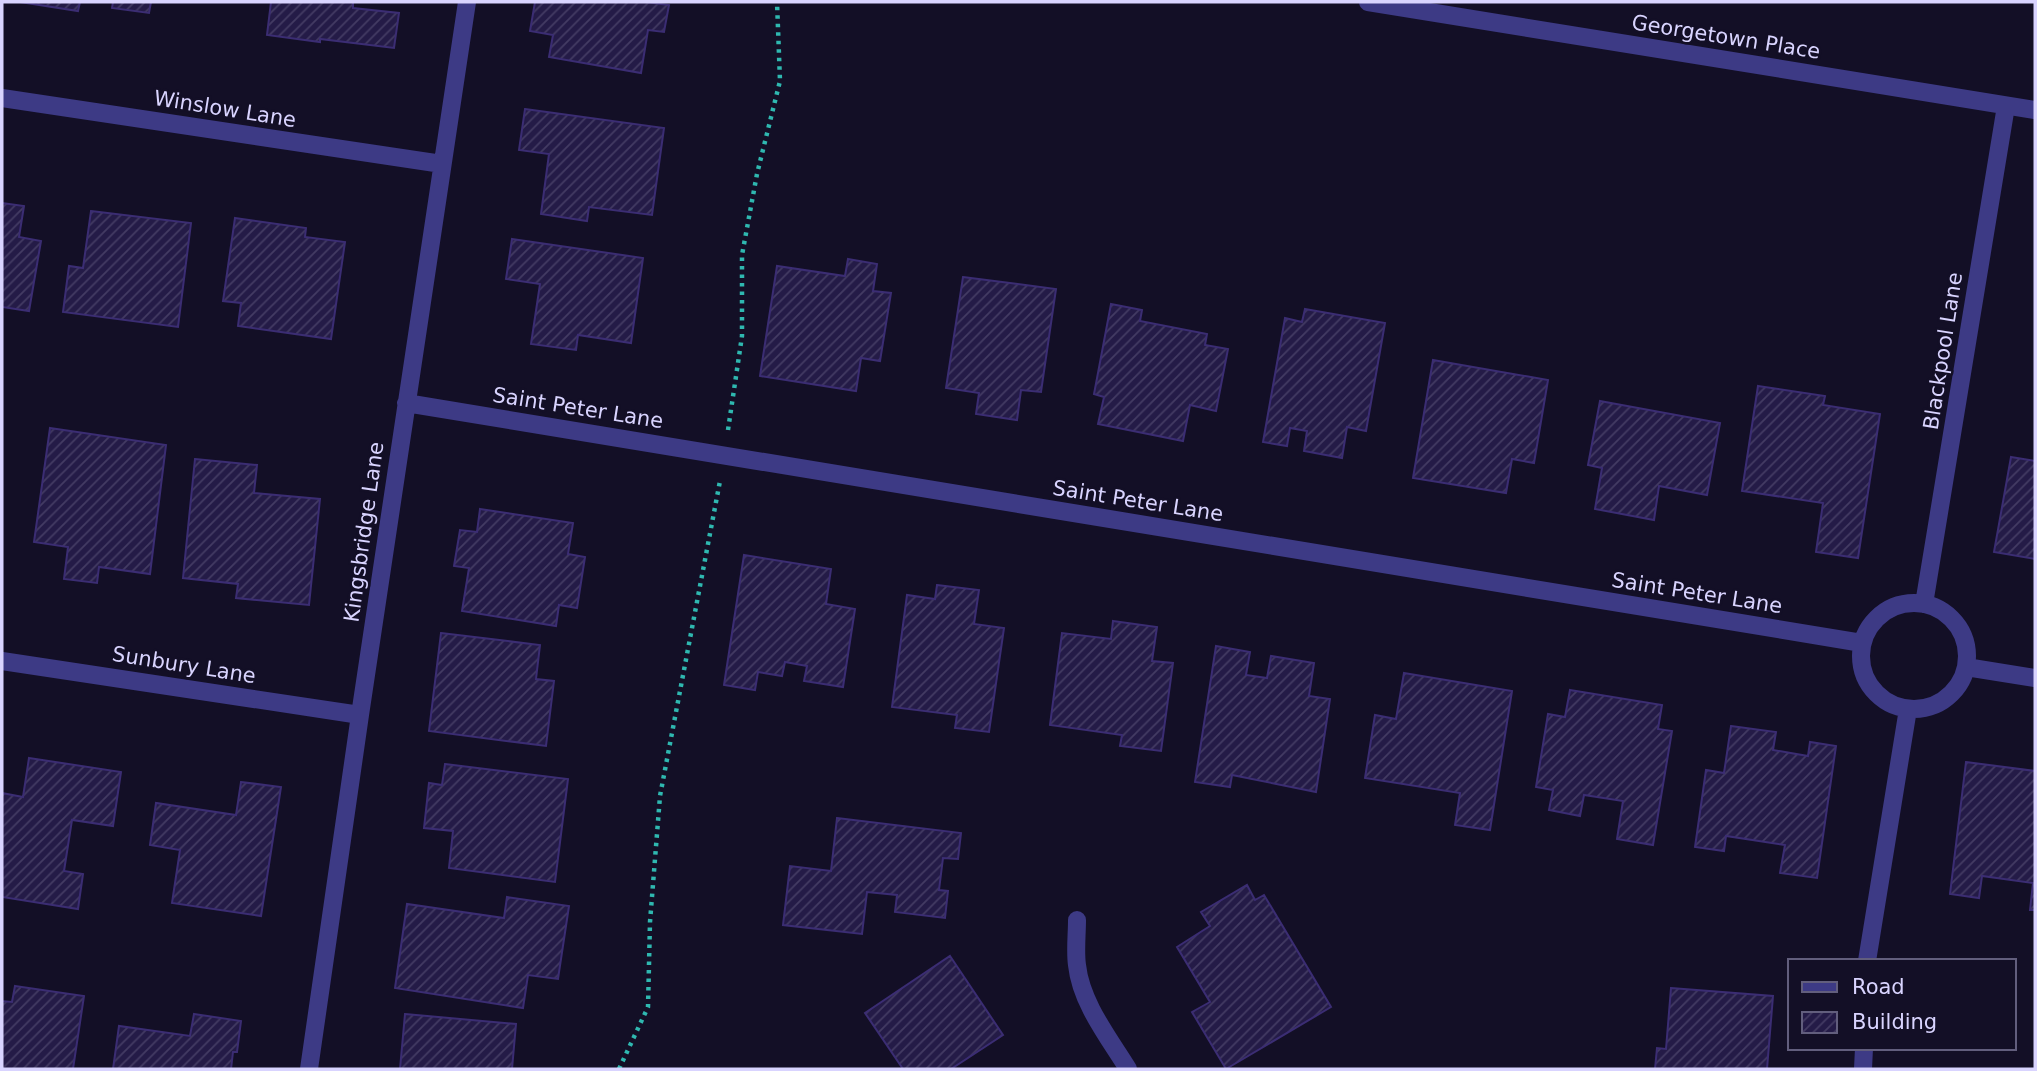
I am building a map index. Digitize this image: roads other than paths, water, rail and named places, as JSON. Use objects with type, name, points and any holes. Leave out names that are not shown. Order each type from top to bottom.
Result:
[{"type":"street","name":"Kingsbridge Lane","points":[[309,1069],[467,2]]},
{"type":"street","name":"Georgetown Place","points":[[1368,2],[2035,110]]},
{"type":"street","name":"Winslow Lane","points":[[2,98],[442,164]]},
{"type":"street","name":"Blackpool Lane","points":[[1924,604],[2006,106]]},
{"type":"street","name":"Saint Peter Lane","points":[[406,403],[1862,643]]},
{"type":"street","points":[[1910,603],[1924,604],[1949,616],[1958,626],[1965,639],[1966,667],[1956,688],[1938,704],[1908,709],[1887,701],[1870,686],[1862,666],[1862,643],[1874,620],[1885,612],[1910,603]]},
{"type":"street","name":"Sunbury Lane","points":[[2,661],[360,715]]},
{"type":"street","points":[[1966,667],[2035,678]]},
{"type":"street","points":[[1867,959],[1908,709]]},
{"type":"street","points":[[1077,920],[1077,966],[1083,990],[1098,1021],[1128,1069]]},
{"type":"street","points":[[1863,1069],[1864,1050]]}]
